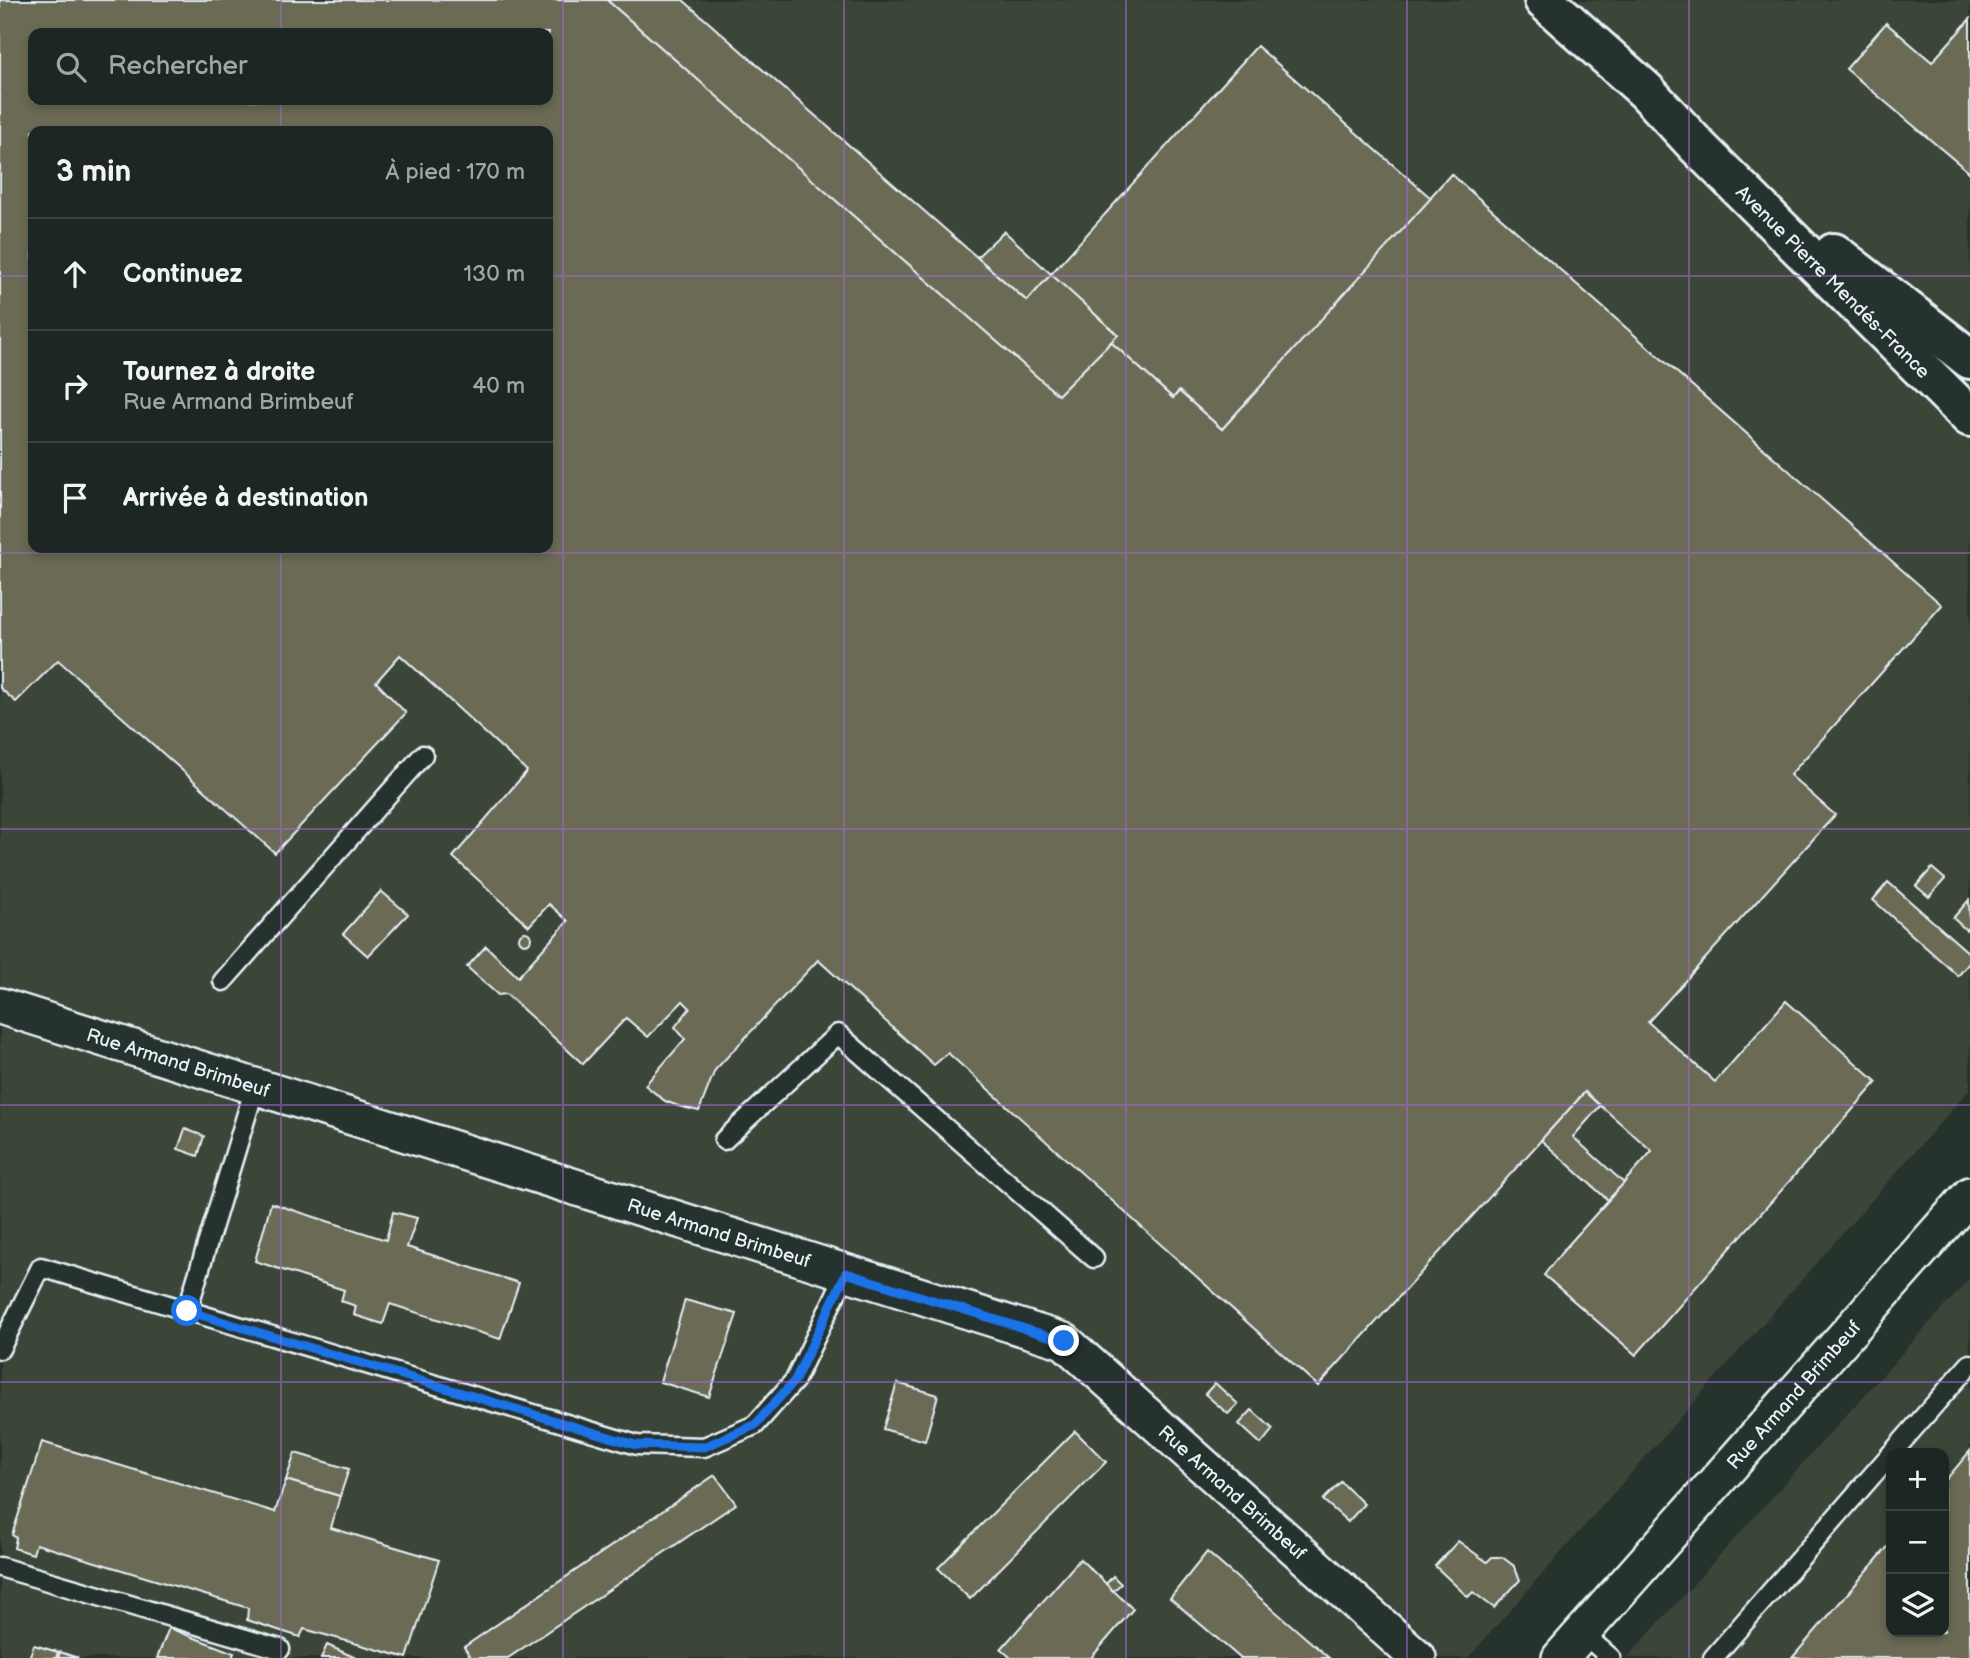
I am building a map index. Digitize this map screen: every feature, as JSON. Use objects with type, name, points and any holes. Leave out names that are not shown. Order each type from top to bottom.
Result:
[{"type":"main road","name":"Avenue Pierre Mendés-France","points":[[1544,0],[1646,91],[1970,417]]},
{"type":"main road","name":"Avenue Pierre Mendés-France","points":[[1698,146],[1970,359]]},
{"type":"street","name":"Rue Armand Brimbeuf","points":[[0,1006],[1064,1341],[1418,1658]]},
{"type":"street","name":"Rue Armand Brimbeuf","points":[[1571,1646],[1970,1195]]},
{"type":"lane","points":[[223,981],[423,755]]},
{"type":"lane","points":[[724,1140],[838,1034],[1094,1258]]},
{"type":"lane","points":[[187,1311],[255,1087]]},
{"type":"lane","points":[[0,1349],[41,1267],[636,1445],[704,1447],[755,1425],[795,1380],[846,1273]]},
{"type":"lane","points":[[1897,1448],[1970,1364]]},
{"type":"lane","points":[[1713,1658],[1886,1461]]},
{"type":"lane","points":[[0,1567],[280,1649]]},
{"type":"lane","points":[[1571,1646],[1611,1658]]},
{"type":"shaded area","points":[[0,0],[1970,0],[1970,1089],[1468,1658],[0,1658]]},
{"type":"shaded area","points":[[1970,1278],[1970,1658],[1627,1658]]},
{"type":"building","points":[[0,0],[607,0],[1058,395],[1111,342],[1173,398],[1179,391],[1222,429],[1451,174],[1942,605],[1790,775],[1835,815],[1648,1022],[1715,1082],[1786,1001],[1877,1082],[1636,1355],[1544,1275],[1652,1151],[1585,1092],[1318,1386],[948,1053],[934,1065],[818,960],[715,1070],[699,1111],[665,1101],[645,1085],[685,1039],[675,1027],[690,1008],[683,1001],[648,1037],[626,1018],[583,1064],[506,994],[498,995],[467,967],[486,946],[518,977],[568,921],[549,904],[529,926],[453,857],[527,771],[400,655],[376,682],[406,713],[275,853],[58,660],[16,702],[0,688]]},
{"type":"building","points":[[607,0],[683,0],[1027,301],[1051,274],[1118,335],[1058,395]]},
{"type":"building","points":[[1970,19],[1970,173],[1846,69],[1886,23],[1932,62]]},
{"type":"building","points":[[1257,46],[1431,198],[1222,429],[1179,391],[1173,398],[1111,342],[1118,335],[1051,274]]},
{"type":"building","points":[[1004,231],[1051,274],[1027,301],[977,257]]},
{"type":"building","points":[[1932,868],[1945,879],[1929,897],[1916,886]]},
{"type":"building","points":[[1888,882],[1970,954],[1970,962],[1958,976],[1873,900]]},
{"type":"building","points":[[381,891],[408,914],[368,956],[343,934]]},
{"type":"building","points":[[1969,900],[1970,925],[1966,930],[1953,918]]},
{"type":"building","points":[[525,932],[531,938],[525,944],[519,938]]},
{"type":"building","points":[[1585,1092],[1600,1106],[1573,1137],[1624,1183],[1608,1200],[1541,1140]]},
{"type":"building","points":[[185,1129],[204,1136],[198,1156],[178,1149]]},
{"type":"building","points":[[271,1203],[386,1240],[393,1212],[417,1218],[407,1247],[519,1283],[500,1339],[390,1304],[383,1324],[354,1315],[356,1306],[341,1301],[344,1290],[255,1261]]},
{"type":"building","points":[[685,1300],[737,1314],[709,1397],[660,1382]]},
{"type":"building","points":[[897,1383],[938,1395],[925,1441],[883,1429]]},
{"type":"building","points":[[1215,1383],[1238,1404],[1228,1414],[1205,1394]]},
{"type":"building","points":[[1252,1410],[1273,1429],[1261,1444],[1239,1424]]},
{"type":"building","points":[[1075,1431],[1106,1462],[970,1599],[938,1568]]},
{"type":"building","points":[[42,1442],[275,1512],[286,1480],[340,1496],[331,1528],[439,1560],[407,1658],[304,1629],[300,1637],[247,1620],[248,1608],[36,1544],[33,1554],[14,1548],[16,1538],[12,1535]]},
{"type":"building","points":[[1970,1451],[1970,1658],[1792,1658],[1886,1549],[1886,1637],[1949,1637],[1949,1476]]},
{"type":"building","points":[[295,1453],[349,1469],[340,1496],[286,1480]]},
{"type":"building","points":[[715,1475],[736,1504],[508,1658],[471,1658],[464,1647]]},
{"type":"building","points":[[1341,1482],[1364,1504],[1348,1522],[1323,1500]]},
{"type":"building","points":[[1458,1541],[1487,1562],[1492,1557],[1502,1557],[1514,1566],[1520,1580],[1494,1608],[1473,1592],[1468,1597],[1435,1566]]},
{"type":"building","points":[[1207,1552],[1329,1658],[1240,1658],[1170,1598]]},
{"type":"building","points":[[1080,1559],[1133,1609],[1091,1658],[1011,1658],[1001,1649]]},
{"type":"building","points":[[1113,1576],[1121,1584],[1113,1591],[1106,1584]]},
{"type":"building","points":[[169,1628],[234,1653],[232,1658],[157,1658]]},
{"type":"building","points":[[34,1645],[58,1652],[56,1658],[29,1658]]},
{"type":"building","points":[[327,1645],[356,1658],[321,1658]]},
{"type":"building","points":[[60,1652],[78,1658],[58,1658]]},
{"type":"route","points":[[187,1311],[636,1445],[704,1447],[755,1425],[795,1380],[846,1273],[1064,1341]]}]
